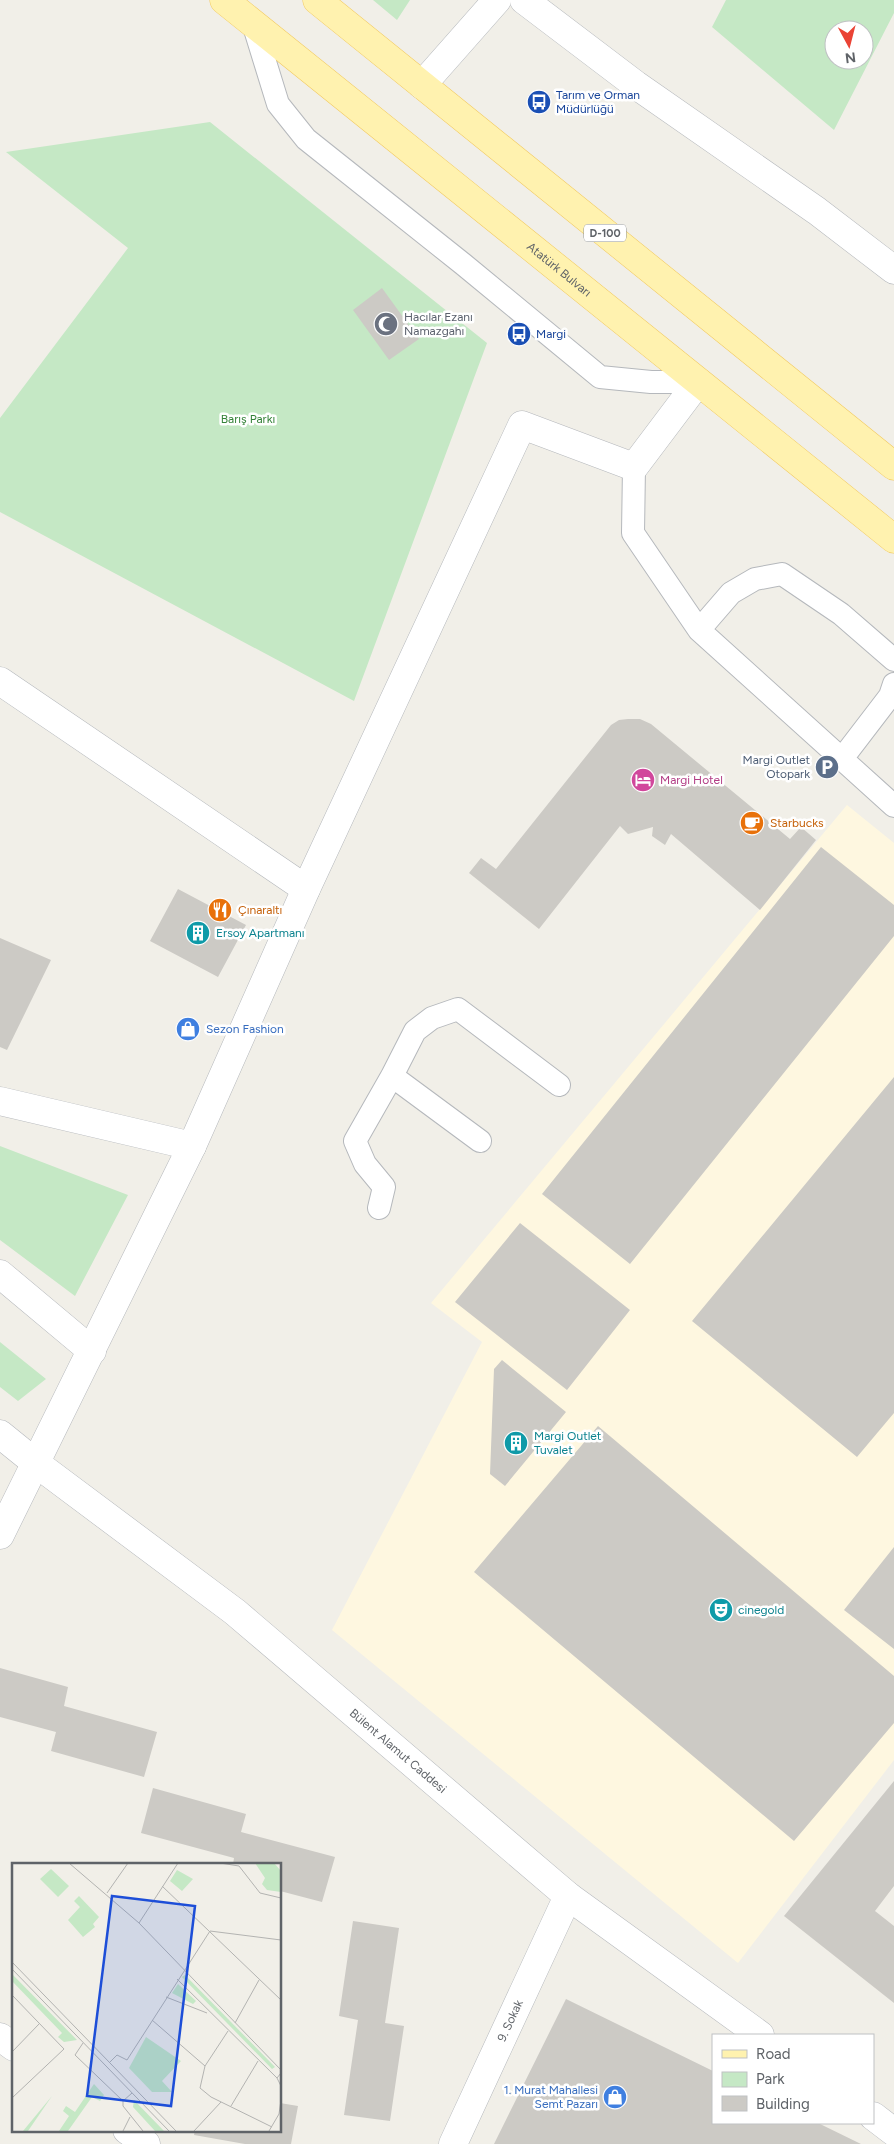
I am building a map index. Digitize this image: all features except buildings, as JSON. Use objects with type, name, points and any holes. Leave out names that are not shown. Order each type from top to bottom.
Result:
[{"type":"main road","name":"Atatürk Bulvarı","points":[[224,0],[894,539]]},
{"type":"main road","name":"D-100","points":[[317,0],[894,466]]},
{"type":"street","points":[[422,85],[497,0]]},
{"type":"street","points":[[524,0],[636,85],[817,211],[894,270]]},
{"type":"street","points":[[0,1535],[37,1464],[192,1146],[306,889],[522,425],[634,467],[698,382]]},
{"type":"street","points":[[0,681],[306,889]]},
{"type":"street","points":[[0,1101],[192,1146]]},
{"type":"street","points":[[0,1274],[92,1351]]},
{"type":"street","name":"Bülent Alamut Caddesi","points":[[0,1434],[37,1464],[235,1612],[568,1896],[759,2034]]},
{"type":"street","name":"9. Sokak","points":[[453,2144],[568,1896]]},
{"type":"street","points":[[0,2037],[12,2046]]},
{"type":"street","points":[[874,2117],[894,2132]]},
{"type":"street","points":[[130,2132],[146,2144]]},
{"type":"lane","points":[[253,23],[278,104],[306,139],[463,264],[600,377],[651,382],[698,382]]},
{"type":"lane","points":[[634,467],[633,533],[699,630],[894,806]]},
{"type":"lane","points":[[699,630],[731,593],[755,579],[782,574],[841,614],[894,660]]},
{"type":"lane","points":[[842,760],[890,696],[894,684]]},
{"type":"lane","points":[[379,1208],[384,1187],[365,1164],[355,1141],[392,1076],[414,1031],[432,1018],[458,1009],[559,1085]]},
{"type":"lane","points":[[392,1076],[480,1141]]},
{"type":"shaded area","points":[[847,805],[894,843],[894,1760],[738,1963],[332,1630],[482,1342],[431,1303]]},
{"type":"green space","points":[[373,0],[410,0],[397,20]]},
{"type":"green space","points":[[726,0],[894,0],[894,13],[874,52],[874,20],[824,20],[824,70],[865,70],[834,130],[712,27]]},
{"type":"green space","name":"Barış Parkı","points":[[210,122],[487,343],[354,701],[0,512],[0,418],[128,248],[6,152]]},
{"type":"green space","points":[[0,1146],[128,1195],[75,1296],[0,1240]]},
{"type":"green space","points":[[0,1342],[46,1379],[18,1401],[0,1387]]},
{"type":"place","name":"Tarım ve Orman Müdürlüğü","points":[[539,102]]},
{"type":"place","name":"Hacılar Ezanı Namazgahı","points":[[386,324]]},
{"type":"place","name":"Margi","points":[[519,334]]},
{"type":"place","name":"Margi Outlet Otopark","points":[[827,767]]},
{"type":"place","name":"Margi Hotel","points":[[643,780]]},
{"type":"place","name":"Starbucks","points":[[752,823]]},
{"type":"place","name":"Çınaraltı","points":[[220,910]]},
{"type":"place","name":"Ersoy Apartmanı","points":[[198,933]]},
{"type":"place","name":"Sezon Fashion","points":[[188,1029]]},
{"type":"place","name":"Margi Outlet Tuvalet","points":[[516,1443]]},
{"type":"place","name":"cinegold","points":[[721,1610]]},
{"type":"place","name":"1. Murat Mahallesi Semt Pazarı","points":[[615,2097]]}]
